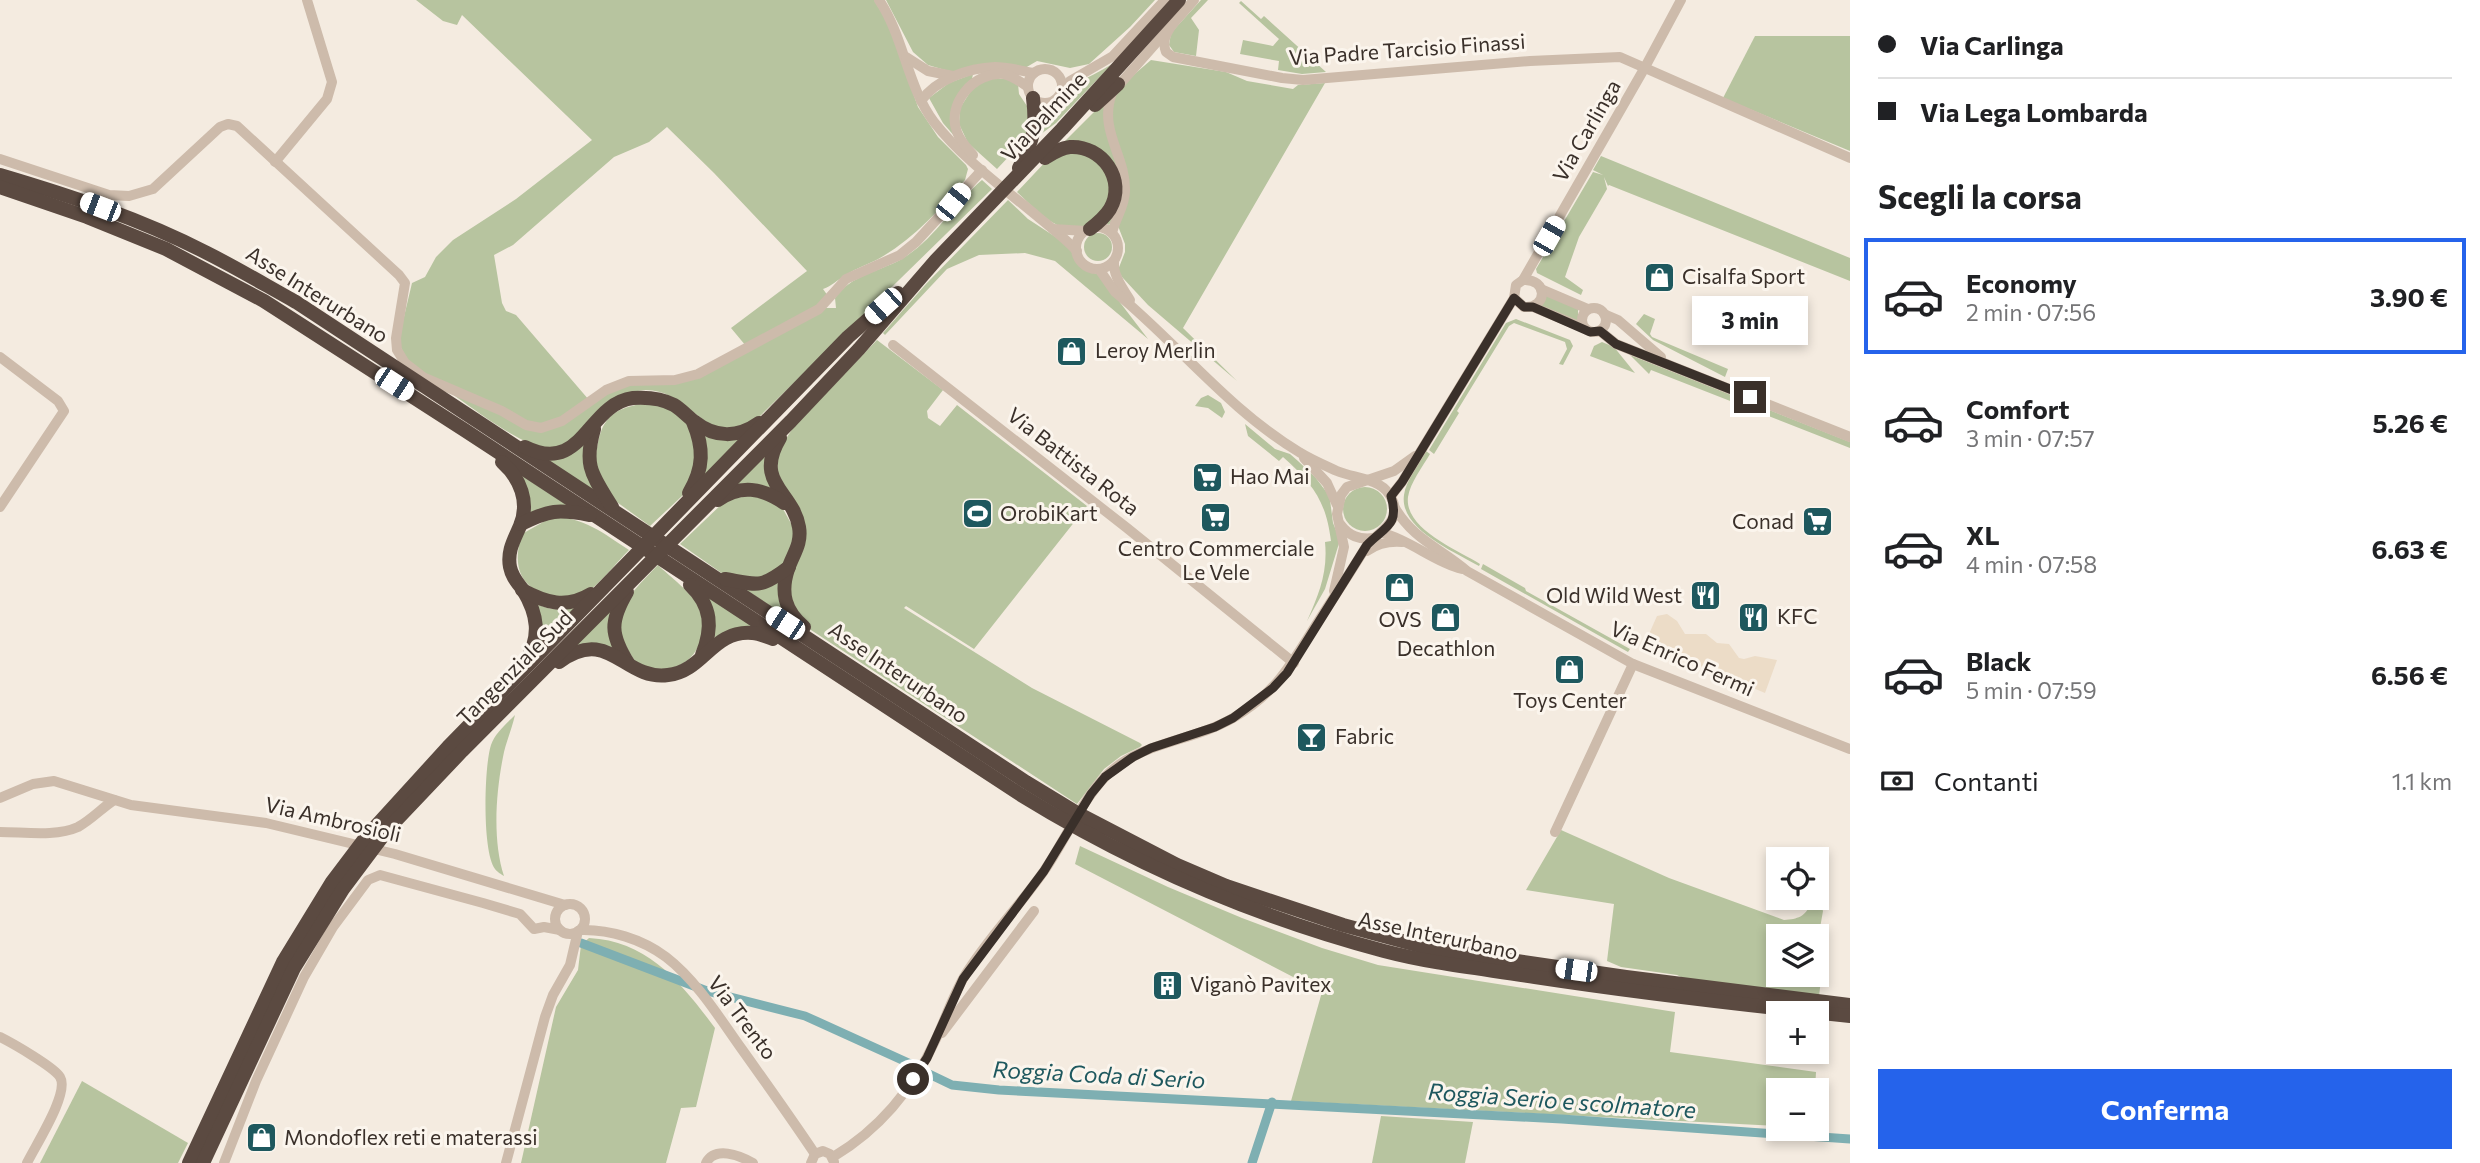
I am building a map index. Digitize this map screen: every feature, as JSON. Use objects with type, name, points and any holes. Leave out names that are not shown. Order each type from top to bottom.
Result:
[{"type":"highway","name":"Via Dalmine","points":[[936,260],[1013,181],[1179,0]]},
{"type":"highway","points":[[1013,181],[1027,175],[1089,110],[1118,84]]},
{"type":"highway","points":[[1013,181],[1036,124],[1031,92]]},
{"type":"highway","points":[[1045,158],[1060,149],[1080,147],[1100,157],[1110,167],[1116,186],[1115,197],[1110,210],[1088,230]]},
{"type":"highway","name":"Asse Interurbano","points":[[0,175],[69,195],[206,252],[296,302],[664,562],[1071,826],[1174,876],[1298,925],[1385,951],[1603,987],[1850,1016]]},
{"type":"highway","name":"Asse Interurbano","points":[[0,187],[120,230],[166,249],[216,275],[614,512],[1077,813],[1226,887],[1343,925],[1428,948],[1626,977],[1850,1005]]},
{"type":"highway","name":"Tangenziale Sud","points":[[372,839],[535,679],[644,567],[668,532],[792,394],[936,260]]},
{"type":"highway","name":"Tangenziale Sud","points":[[203,1163],[269,1020],[317,929],[372,839],[439,757],[604,586],[791,421],[859,349],[936,260]]},
{"type":"highway","points":[[470,426],[543,454],[568,450],[583,438],[611,407],[628,399],[653,397],[674,405],[693,422],[717,434],[745,431],[762,421],[792,394]]},
{"type":"highway","points":[[791,421],[775,448],[771,465],[774,481],[797,520],[800,536],[785,588],[792,617],[805,628],[808,638]]},
{"type":"highway","points":[[668,532],[702,466],[700,440],[693,422]]},
{"type":"highway","points":[[596,423],[590,444],[591,469],[593,478],[614,512]]},
{"type":"highway","points":[[470,426],[519,481],[524,501],[521,524],[511,544],[510,566],[514,580],[534,614],[537,630],[534,647],[519,675]]},
{"type":"highway","points":[[668,532],[737,490],[758,490],[788,506]]},
{"type":"highway","points":[[521,524],[543,513],[564,510],[596,516]]},
{"type":"highway","points":[[664,562],[698,593],[707,607],[710,628],[700,659]]},
{"type":"highway","points":[[629,664],[620,649],[613,624],[625,594],[644,567]]},
{"type":"highway","points":[[717,579],[756,585],[772,579],[789,567]]},
{"type":"highway","points":[[522,590],[541,600],[568,604],[604,586]]},
{"type":"highway","points":[[535,679],[569,655],[585,649],[603,650],[644,673],[670,675],[688,668],[717,642],[733,634],[755,633],[792,645]]},
{"type":"highway","name":"Tangenziale Sud","points":[[189,1163],[283,962],[332,882],[358,858]]},
{"type":"highway","points":[[212,1163],[214,1153],[261,1050],[269,1020]]},
{"type":"street","points":[[275,162],[327,99],[332,82],[307,0]]},
{"type":"street","points":[[879,0],[896,33],[920,101],[949,140],[1077,251]]},
{"type":"street","points":[[982,170],[958,135],[955,114],[961,97],[974,82],[1004,74],[1018,80],[1048,102],[1070,81],[1113,56],[1165,0]]},
{"type":"street","points":[[1136,309],[1113,270],[1118,250],[1112,233],[1125,193],[1108,127],[1108,104],[1118,84],[1194,0]]},
{"type":"street","name":"Via Carlinga","points":[[1391,496],[1514,298],[1516,285],[1523,280],[1681,0]]},
{"type":"street","name":"Via Padre Tarcisio Finassi","points":[[1175,20],[1166,35],[1166,52],[1176,58],[1292,79],[1620,57],[1850,158]]},
{"type":"street","points":[[905,56],[928,71],[957,76]]},
{"type":"street","points":[[920,101],[935,85],[957,76],[994,67],[1034,73],[1044,69],[1077,72],[1092,68]]},
{"type":"street","points":[[1054,71],[1062,83],[1060,93]]},
{"type":"street","points":[[1031,92],[1034,73]]},
{"type":"street","points":[[0,159],[109,195],[129,196],[153,189],[220,127],[228,124],[237,126],[405,283],[396,338],[397,350],[405,363],[423,377],[502,411],[526,425],[541,428],[562,421],[606,390],[629,381],[675,380],[698,374],[818,309],[846,279],[900,255],[916,242],[982,170]]},
{"type":"street","points":[[1053,229],[1102,228],[1112,233]]},
{"type":"street","points":[[1088,230],[1079,240],[1079,257],[1087,266],[1098,269],[1114,261]]},
{"type":"street","points":[[813,1158],[823,1151],[834,1160],[887,1116],[918,1072],[963,979],[1037,880],[1091,794],[1112,771],[1133,757],[1151,748],[1215,727],[1233,718],[1275,687],[1294,663],[1359,558],[1392,522],[1395,507],[1385,488],[1339,472],[1298,452],[1258,424],[1115,292],[1098,269]]},
{"type":"street","points":[[1523,280],[1536,282],[1541,289],[1588,309],[1598,309],[1618,320],[1653,352],[1679,368]]},
{"type":"street","points":[[1533,307],[1541,298],[1541,289]]},
{"type":"street","points":[[1514,298],[1524,307],[1533,307],[1590,332],[1600,331],[1616,344],[1850,437]]},
{"type":"street","points":[[1584,328],[1582,318],[1588,309]]},
{"type":"street","points":[[1600,331],[1606,321],[1604,314]]},
{"type":"street","name":"Via Battista Rota","points":[[893,345],[1294,663]]},
{"type":"street","points":[[0,357],[58,401],[64,411],[0,507]]},
{"type":"street","points":[[1298,452],[1327,483],[1337,505],[1344,547],[1330,604]]},
{"type":"street","name":"Via Carlinga","points":[[1337,505],[1348,487],[1394,471],[1418,453]]},
{"type":"street","name":"Via Enrico Fermi","points":[[1395,507],[1416,536],[1446,553],[1468,570],[1633,664],[1850,750]]},
{"type":"street","points":[[1340,523],[1354,537],[1379,536]]},
{"type":"street","name":"Via Enrico Fermi","points":[[1379,536],[1410,544],[1451,566],[1468,570]]},
{"type":"street","points":[[1359,558],[1374,546],[1384,543],[1410,544]]},
{"type":"street","points":[[1555,832],[1633,664]]},
{"type":"street","name":"Via Ambrosioli","points":[[0,798],[33,784],[54,781],[135,805],[272,824],[395,854],[565,905]]},
{"type":"street","points":[[0,832],[72,829],[114,800]]},
{"type":"street","points":[[224,1163],[256,1081],[304,977],[333,927],[363,884],[380,876],[389,877],[512,912],[526,919],[534,929],[559,925],[579,931]]},
{"type":"street","points":[[539,898],[559,925],[572,957]]},
{"type":"street","points":[[506,1163],[545,1017],[556,988],[567,972],[584,916],[577,906],[565,905],[559,910],[559,925]]},
{"type":"street","points":[[935,1041],[1034,911]]},
{"type":"street","name":"Via Trento","points":[[584,916],[664,956],[690,981],[712,1007],[813,1158]]},
{"type":"street","name":"Via Trento","points":[[579,931],[596,929],[614,933]]},
{"type":"street","points":[[0,1037],[56,1072],[62,1082],[60,1098],[27,1163]]},
{"type":"street","points":[[706,1163],[713,1154],[720,1152],[753,1163]]},
{"type":"green space","points":[[416,0],[874,0],[888,23],[918,107],[938,137],[966,165],[968,169],[965,180],[904,242],[823,289],[828,296],[817,307],[746,346],[731,328],[807,271],[667,127],[649,142],[614,157],[513,245],[494,255],[502,303],[506,311],[516,315],[589,400],[561,420],[541,427],[431,378],[409,363],[398,342],[412,283],[425,277],[436,257],[453,240],[516,199],[592,140],[462,15],[457,25],[443,21]]},
{"type":"green space","points":[[886,0],[1155,0],[1089,64],[1070,68],[1037,61],[1025,68],[955,73],[928,65],[913,52]]},
{"type":"green space","points":[[1201,0],[1208,0],[1191,18],[1199,30],[1196,56],[1174,52],[1169,45],[1171,33]]},
{"type":"green space","points":[[1241,1],[1261,19],[1264,16],[1326,72],[1302,74],[1278,70],[1279,61],[1240,54],[1243,40],[1273,46],[1279,39],[1239,3]]},
{"type":"green space","points":[[1755,36],[1850,36],[1850,151],[1723,98]]},
{"type":"green space","points":[[1151,60],[1226,72],[1247,81],[1293,89],[1298,85],[1325,83],[1183,328],[1237,381],[1148,305],[1118,270],[1125,252],[1118,226],[1124,210],[1110,121],[1114,97],[1123,84]]},
{"type":"green space","points":[[1112,64],[1056,123],[1041,134],[1040,110],[1057,105],[1076,84]]},
{"type":"green space","points":[[973,74],[972,79],[960,92],[956,138],[943,123],[929,98],[949,83]]},
{"type":"green space","points":[[993,78],[1018,84],[1019,94],[1031,112],[1030,134],[997,169],[968,143],[959,124],[960,108],[974,86]]},
{"type":"green space","points":[[1107,99],[1120,180],[1119,197],[1109,225],[1104,222],[1114,166],[1061,145]]},
{"type":"green space","points":[[1072,149],[1106,165],[1111,199],[1089,224],[1078,228],[1068,228],[1049,220],[1017,192],[1050,157]]},
{"type":"green space","points":[[1601,156],[1850,258],[1850,281],[1608,186],[1604,177],[1607,189],[1579,237],[1565,277],[1583,290],[1581,295],[1537,273],[1536,269],[1593,172],[1603,175],[1593,170]]},
{"type":"green space","points":[[982,180],[992,189],[757,419],[741,426],[732,429],[711,425],[671,397],[659,392],[640,390],[622,399],[575,439],[559,447],[541,447],[514,435],[449,392],[542,430],[607,392],[630,383],[676,382],[824,308],[836,308],[835,298],[848,284],[912,252]]},
{"type":"green space","points":[[1008,200],[1028,219],[1071,247],[1077,261],[1085,269],[1099,275],[1148,339],[1055,261],[1025,253],[979,255],[947,269],[885,335],[883,333],[926,284]]},
{"type":"green space","points":[[1098,233],[1108,237],[1112,247],[1108,257],[1098,261],[1088,257],[1084,247],[1088,237]]},
{"type":"green space","points":[[1542,293],[1578,307],[1578,321],[1537,305]]},
{"type":"green space","points":[[1644,314],[1655,319],[1650,334],[1652,337],[1728,369],[1725,377],[1653,340],[1636,324]]},
{"type":"green space","points":[[1516,319],[1570,340],[1573,346],[1563,365],[1559,364],[1567,349],[1565,342],[1514,323],[1509,326],[1434,454],[1429,450],[1506,323]]},
{"type":"green space","points":[[877,340],[943,390],[927,411],[928,418],[940,426],[957,405],[1087,506],[974,649],[906,606],[904,608],[1032,688],[1142,745],[1104,769],[1077,804],[811,630],[791,599],[791,581],[804,546],[777,476],[778,451],[793,428]]},
{"type":"green space","points":[[1602,342],[1614,347],[1635,373],[1590,356],[1594,346]]},
{"type":"green space","points":[[1630,355],[1850,442],[1850,448],[1651,370],[1649,374]]},
{"type":"green space","points":[[1208,395],[1221,403],[1225,412],[1222,418],[1208,408],[1195,406],[1201,398]]},
{"type":"green space","points":[[648,403],[668,408],[687,423],[696,442],[692,479],[682,496],[650,526],[614,500],[594,469],[598,442],[605,423],[620,410]]},
{"type":"green space","points":[[1245,424],[1275,449],[1290,454],[1298,461],[1315,477],[1330,500],[1333,523],[1340,540],[1325,589],[1307,621],[1322,583],[1325,542],[1331,541],[1326,515],[1316,494],[1302,476],[1283,457],[1279,461],[1248,436]]},
{"type":"green space","points":[[701,430],[743,436],[704,478]]},
{"type":"green space","points":[[585,442],[598,495],[545,458]]},
{"type":"green space","points":[[768,449],[778,495],[733,486]]},
{"type":"green space","points":[[1426,451],[1430,454],[1411,486],[1408,497],[1414,519],[1434,537],[1480,564],[1479,566],[1431,538],[1410,518],[1404,495],[1413,472]]},
{"type":"green space","points":[[515,471],[573,509],[526,518]]},
{"type":"green space","points":[[1365,487],[1380,494],[1387,509],[1380,524],[1365,531],[1350,524],[1343,509],[1350,494]]},
{"type":"green space","points":[[758,494],[783,509],[793,527],[794,539],[788,560],[764,578],[723,574],[680,544],[726,500]]},
{"type":"green space","points":[[552,517],[584,523],[629,550],[594,587],[582,595],[564,599],[536,591],[520,571],[519,544],[522,534]]},
{"type":"green space","points":[[1483,564],[1630,649],[1628,652],[1481,569]]},
{"type":"green space","points":[[658,565],[687,591],[696,603],[703,625],[700,643],[691,657],[684,663],[666,669],[638,665],[622,635],[620,622],[627,600]]},
{"type":"green space","points":[[780,578],[787,617],[746,590]]},
{"type":"green space","points":[[702,592],[760,629],[715,640]]},
{"type":"green space","points":[[533,602],[556,609],[580,606],[539,647],[541,624]]},
{"type":"green space","points":[[611,608],[619,655],[569,650]]},
{"type":"green space","points":[[515,715],[504,752],[497,798],[498,846],[504,876],[495,869],[488,845],[485,808],[487,771],[493,741]]},
{"type":"green space","points":[[1561,830],[1669,878],[1784,920],[1800,916],[1807,910],[1823,910],[1821,924],[1766,924],[1766,987],[1820,987],[1819,996],[1685,979],[1677,975],[1621,967],[1607,961],[1614,904],[1526,890]]},
{"type":"green space","points":[[1080,846],[1242,918],[1322,948],[1378,965],[1675,1012],[1670,1052],[1816,1072],[1816,1078],[1766,1078],[1766,1125],[1291,1101],[1322,992],[1075,864]]},
{"type":"green space","points":[[589,938],[610,941],[647,956],[676,981],[715,1028],[696,1107],[681,1108],[666,1163],[521,1163],[556,1007],[578,970],[581,945]]},
{"type":"green space","points":[[82,1081],[188,1143],[178,1163],[40,1163]]},
{"type":"green space","points":[[1381,1116],[1473,1122],[1465,1163],[1372,1163]]},
{"type":"shaded area","points":[[1667,614],[1677,621],[1685,634],[1706,634],[1717,643],[1729,644],[1739,658],[1755,656],[1777,660],[1765,693],[1645,643],[1657,616]]},
{"type":"waterway","name":"Roggia Coda di Serio","points":[[581,943],[707,991],[805,1016],[913,1065]]},
{"type":"waterway","name":"Roggia Serio e scolmatore","points":[[927,1073],[952,1085],[999,1090],[1562,1119],[1850,1139]]},
{"type":"waterway","points":[[1252,1163],[1272,1102]]},
{"type":"place","name":"Cisalfa Sport","points":[[1659,277]]},
{"type":"place","name":"Leroy Merlin","points":[[1072,351]]},
{"type":"place","name":"Hao Mai","points":[[1207,477]]},
{"type":"place","name":"OrobiKart","points":[[977,514]]},
{"type":"place","name":"Centro Commerciale Le Vele","points":[[1216,517]]},
{"type":"place","name":"Conad","points":[[1817,522]]},
{"type":"place","name":"OVS","points":[[1400,588]]},
{"type":"place","name":"Old Wild West","points":[[1705,596]]},
{"type":"place","name":"Decathlon","points":[[1446,617]]},
{"type":"place","name":"KFC","points":[[1754,617]]},
{"type":"place","name":"Toys Center","points":[[1570,669]]},
{"type":"place","name":"Fabric","points":[[1312,737]]},
{"type":"place","name":"Viganò Pavitex","points":[[1167,985]]},
{"type":"place","name":"Mondoflex reti e materassi","points":[[261,1138]]},
{"type":"route","points":[[913,1079],[927,1058],[963,979],[1044,871],[1091,794],[1105,777],[1151,748],[1215,727],[1233,718],[1255,703],[1287,673],[1367,545],[1392,522],[1395,507],[1391,496],[1514,298],[1524,307],[1533,307],[1590,332],[1600,331],[1616,344],[1750,397]]}]
